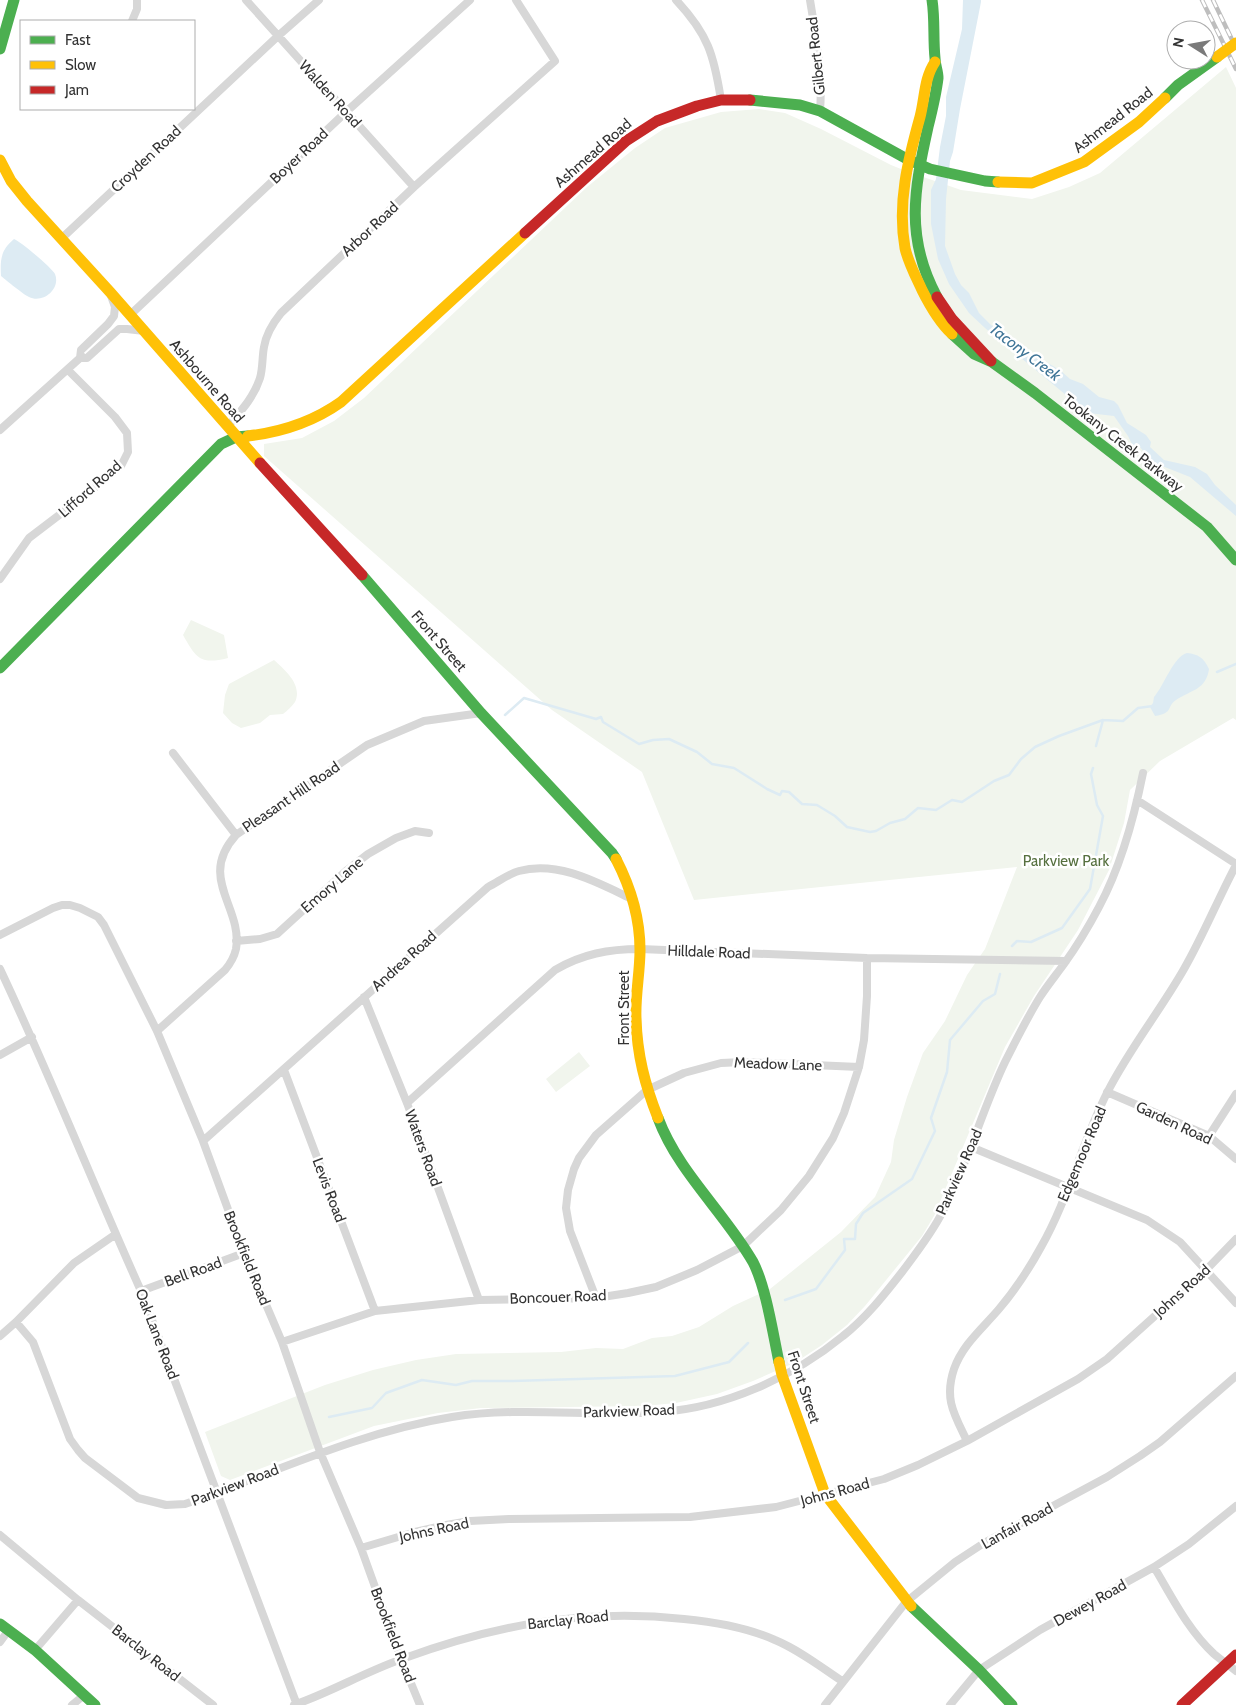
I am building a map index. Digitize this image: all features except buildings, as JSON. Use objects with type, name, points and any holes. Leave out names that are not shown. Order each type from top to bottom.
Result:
[{"type":"main road","points":[[0,49],[5,13],[14,0]]},
{"type":"main road","name":"Tookany Creek Parkway","points":[[932,0],[935,23],[935,62],[938,70],[931,116],[917,182],[914,222],[918,254],[925,273],[941,304],[957,325],[978,345],[992,362]]},
{"type":"main road","name":"Ashmead Road","points":[[236,437],[287,429],[315,419],[327,412],[358,387],[626,141],[657,121],[696,106],[721,100],[772,101],[800,105],[820,112],[920,164],[985,181],[1032,183],[1077,166],[1139,122],[1178,85],[1233,46]]},
{"type":"main road","name":"Ashbourne Road","points":[[0,160],[4,170],[18,190],[236,437],[221,444],[209,454],[0,668]]},
{"type":"main road","name":"Tookany Creek Parkway","points":[[920,164],[904,183],[902,211],[905,249],[916,278],[932,309],[948,330],[974,354],[992,362],[1207,527],[1236,560]]},
{"type":"main road","name":"Front Street","points":[[236,437],[330,539],[481,713],[612,853],[626,878],[634,900],[638,924],[640,949],[636,1018],[642,1072],[647,1090],[660,1124],[673,1148],[698,1186],[743,1246],[754,1265],[763,1292],[782,1375],[825,1494],[906,1602],[979,1670],[1012,1705]]},
{"type":"main road","points":[[4,1627],[35,1650],[95,1705]]},
{"type":"main road","points":[[1182,1705],[1231,1667],[1236,1655]]},
{"type":"street","points":[[132,20],[138,0]]},
{"type":"street","name":"Walden Road","points":[[246,0],[414,188]]},
{"type":"street","name":"Croyden Road","points":[[62,238],[319,0]]},
{"type":"street","name":"Boyer Road","points":[[130,315],[346,112],[470,0]]},
{"type":"street","name":"Arbor Road","points":[[228,426],[250,400],[256,387],[261,373],[266,341],[275,321],[414,188],[555,61],[516,0]]},
{"type":"street","points":[[676,0],[702,31],[716,67],[721,100]]},
{"type":"street","name":"Gilbert Road","points":[[810,0],[822,92],[820,112]]},
{"type":"street","points":[[0,175],[18,190]]},
{"type":"street","points":[[0,430],[68,370],[80,358],[81,350],[108,324],[114,316],[115,307],[110,292]]},
{"type":"street","points":[[80,358],[87,358],[119,330],[144,331]]},
{"type":"street","name":"Lifford Road","points":[[0,579],[29,538],[121,466],[128,452],[127,433],[115,417],[68,370]]},
{"type":"street","name":"Pleasant Hill Road","points":[[157,1031],[225,970],[232,960],[236,941],[236,928],[221,887],[220,877],[225,851],[236,835],[367,746],[424,721],[481,713]]},
{"type":"street","points":[[173,753],[236,835]]},
{"type":"street","name":"Parkview Road","points":[[16,1322],[33,1342],[70,1438],[78,1450],[85,1458],[138,1498],[166,1505],[185,1504],[320,1452],[396,1428],[453,1417],[484,1413],[662,1412],[707,1405],[741,1396],[799,1367],[831,1346],[876,1305],[922,1246],[942,1214],[1007,1057],[1041,995],[1066,961],[1099,907],[1110,885],[1137,800],[1143,773]]},
{"type":"street","points":[[1137,800],[1236,864]]},
{"type":"street","name":"Emory Lane","points":[[236,941],[260,939],[277,934],[346,870],[368,854],[396,838],[415,831],[429,833]]},
{"type":"street","name":"Edgemoor Road","points":[[967,1440],[952,1411],[950,1401],[951,1379],[958,1359],[967,1344],[999,1309],[1034,1261],[1048,1236],[1107,1092],[1134,1045],[1185,967],[1236,864]]},
{"type":"street","name":"Andrea Road","points":[[203,1141],[488,887],[519,871],[533,869],[566,871],[591,880],[634,900]]},
{"type":"street","name":"Brookfield Road","points":[[0,935],[62,905],[70,905],[93,914],[110,934],[157,1031],[203,1141],[244,1253],[282,1342],[320,1452],[361,1548],[401,1659],[420,1705]]},
{"type":"street","name":"Hilldale Road","points":[[407,1103],[555,970],[569,962],[594,953],[618,949],[640,949],[866,958],[1066,961]]},
{"type":"street","name":"Boncouer Road","points":[[282,1342],[375,1311],[479,1300],[596,1298],[656,1286],[697,1270],[743,1246],[782,1210],[797,1192],[821,1159],[844,1113],[859,1068],[865,1031],[867,996],[866,958]]},
{"type":"street","name":"Oak Lane Road","points":[[0,969],[32,1037],[141,1291],[296,1705]]},
{"type":"street","name":"Waters Road","points":[[364,997],[407,1103],[479,1300]]},
{"type":"street","points":[[0,1055],[32,1037]]},
{"type":"street","name":"Meadow Lane","points":[[596,1298],[570,1231],[566,1208],[568,1190],[579,1158],[596,1135],[647,1090],[684,1072],[721,1063],[743,1062],[859,1068]]},
{"type":"street","name":"Levis Road","points":[[284,1070],[375,1311]]},
{"type":"street","name":"Garden Road","points":[[1107,1092],[1209,1136],[1236,1159]]},
{"type":"street","points":[[1209,1136],[1236,1094]]},
{"type":"street","points":[[971,1147],[1147,1220],[1164,1230],[1180,1242],[1236,1304]]},
{"type":"street","points":[[0,1336],[74,1263],[116,1234]]},
{"type":"street","name":"Johns Road","points":[[361,1548],[423,1530],[470,1522],[509,1519],[690,1517],[776,1507],[884,1479],[918,1465],[967,1440],[1078,1379],[1107,1359],[1206,1270],[1236,1239]]},
{"type":"street","name":"Bell Road","points":[[141,1291],[244,1253]]},
{"type":"street","name":"Lanfair Road","points":[[825,1705],[906,1602],[954,1562],[1107,1477],[1140,1456],[1160,1442],[1236,1376]]},
{"type":"street","name":"Dewey Road","points":[[950,1705],[979,1670],[1040,1630],[1154,1567],[1190,1544],[1236,1506]]},
{"type":"street","name":"Barclay Road","points":[[0,1535],[78,1600],[213,1705]]},
{"type":"street","points":[[1154,1567],[1194,1631],[1214,1654],[1231,1667]]},
{"type":"street","points":[[35,1650],[78,1600]]},
{"type":"street","name":"Barclay Road","points":[[296,1705],[401,1659],[482,1633],[537,1622],[598,1616],[664,1617],[715,1622],[738,1627],[792,1648],[842,1682]]},
{"type":"street","points":[[0,1642],[4,1627]]},
{"type":"street","points":[[72,1705],[84,1696]]},
{"type":"green space","name":"Parkview Park","points":[[1226,67],[1236,88],[1236,720],[1233,718],[1160,761],[1130,790],[1124,823],[1109,870],[1078,930],[1034,996],[1005,1047],[934,1216],[922,1236],[865,1306],[847,1325],[822,1345],[796,1362],[717,1394],[676,1403],[644,1406],[481,1408],[438,1413],[374,1426],[230,1480],[221,1476],[205,1432],[325,1385],[373,1370],[416,1360],[456,1354],[561,1352],[596,1348],[623,1349],[652,1338],[672,1336],[699,1327],[733,1306],[770,1289],[841,1232],[875,1197],[891,1162],[894,1140],[923,1053],[945,1021],[967,975],[985,949],[1017,867],[694,900],[642,772],[552,710],[264,456],[264,444],[302,438],[334,421],[364,398],[587,187],[635,148],[665,128],[721,112],[759,109],[785,113],[906,171],[961,190],[1032,199],[1069,187],[1100,173]]},
{"type":"green space","points":[[191,620],[224,635],[228,658],[211,661],[200,658],[196,654],[183,635]]},
{"type":"green space","points":[[274,660],[288,673],[295,684],[297,696],[295,702],[283,714],[270,715],[260,723],[241,728],[232,723],[223,713],[225,695],[229,684]]},
{"type":"green space","points":[[579,1052],[590,1066],[556,1092],[546,1079]]},
{"type":"water","name":"Tacony Creek","points":[[963,0],[981,0],[981,2],[950,161],[946,199],[945,246],[955,274],[961,285],[969,293],[979,313],[991,325],[1034,355],[1060,370],[1070,379],[1083,384],[1099,397],[1114,401],[1127,423],[1146,435],[1151,442],[1150,447],[1164,460],[1195,467],[1207,474],[1215,485],[1236,505],[1236,516],[1190,477],[1152,462],[1140,447],[1133,446],[1114,416],[1088,413],[1078,405],[969,313],[949,284],[938,259],[931,224],[931,190],[936,179],[946,116],[946,97],[962,29]]},
{"type":"water","points":[[14,239],[36,255],[55,274],[56,280],[53,290],[45,297],[34,299],[29,297],[1,276],[2,255],[6,247]]},
{"type":"water","points":[[1187,653],[1200,657],[1207,665],[1209,669],[1205,681],[1197,689],[1176,700],[1165,713],[1155,716],[1150,707],[1154,697],[1177,660]]},
{"type":"waterway","points":[[1217,672],[1236,664]]},
{"type":"waterway","points":[[505,715],[524,698],[596,719],[601,717],[603,722],[639,744],[653,740],[669,739],[697,752],[712,764],[734,768],[780,795],[782,791],[789,792],[802,804],[817,805],[835,816],[847,827],[870,832],[905,819],[918,808],[936,810],[952,800],[962,802],[994,781],[1009,775],[1021,759],[1035,747],[1103,720]]},
{"type":"waterway","points":[[1096,746],[1103,720],[1123,721],[1138,708],[1153,706]]},
{"type":"waterway","points":[[1012,946],[1017,941],[1031,942],[1062,928],[1090,889],[1103,816],[1097,805],[1091,774],[1093,768]]},
{"type":"waterway","points":[[785,1300],[816,1289],[845,1250],[844,1239],[855,1239],[856,1224],[863,1213],[912,1179],[935,1131],[931,1118],[947,1072],[950,1040],[983,1001],[995,994],[1000,974]]},
{"type":"waterway","points":[[329,1417],[372,1408],[386,1393],[422,1380],[456,1385],[472,1381],[675,1376],[729,1362],[748,1343]]},
{"type":"railway","points":[[1202,0],[1236,69]]},
{"type":"railway","points":[[1213,0],[1236,48]]},
{"type":"traffic: fast","points":[[0,49],[14,0]]},
{"type":"traffic: fast","points":[[932,0],[935,61],[938,78],[919,172],[915,214],[920,254],[937,297]]},
{"type":"traffic: fast","points":[[1165,98],[1178,85],[1217,57]]},
{"type":"traffic: fast","points":[[750,100],[800,105],[820,111],[907,159],[930,169],[998,182]]},
{"type":"traffic: fast","points":[[952,334],[974,354],[992,362],[1035,393],[1207,527],[1236,560]]},
{"type":"traffic: fast","points":[[0,668],[221,444],[236,437],[248,436]]},
{"type":"traffic: fast","points":[[362,575],[481,713],[616,859]]},
{"type":"traffic: fast","points":[[658,1118],[677,1156],[742,1244],[758,1272],[772,1325],[779,1362]]},
{"type":"traffic: fast","points":[[911,1606],[979,1670],[1012,1705]]},
{"type":"traffic: fast","points":[[0,1624],[35,1650],[95,1705]]},
{"type":"traffic: slow","points":[[1217,57],[1236,43]]},
{"type":"traffic: slow","points":[[935,62],[927,81],[922,110],[911,149],[902,215],[905,248],[912,269],[935,314],[952,334]]},
{"type":"traffic: slow","points":[[998,182],[1032,183],[1084,162],[1139,122],[1165,98]]},
{"type":"traffic: slow","points":[[0,160],[11,181],[27,201],[110,292],[260,463]]},
{"type":"traffic: slow","points":[[248,436],[273,432],[297,425],[341,402],[525,233]]},
{"type":"traffic: slow","points":[[616,859],[630,892],[640,938],[636,1010],[638,1045],[649,1094],[658,1118]]},
{"type":"traffic: slow","points":[[779,1362],[825,1494],[911,1606]]},
{"type":"traffic: jam","points":[[525,233],[626,141],[657,121],[697,106],[721,100],[750,100]]},
{"type":"traffic: jam","points":[[937,297],[952,319],[991,361]]},
{"type":"traffic: jam","points":[[260,463],[362,575]]},
{"type":"traffic: jam","points":[[1182,1705],[1236,1655]]}]
